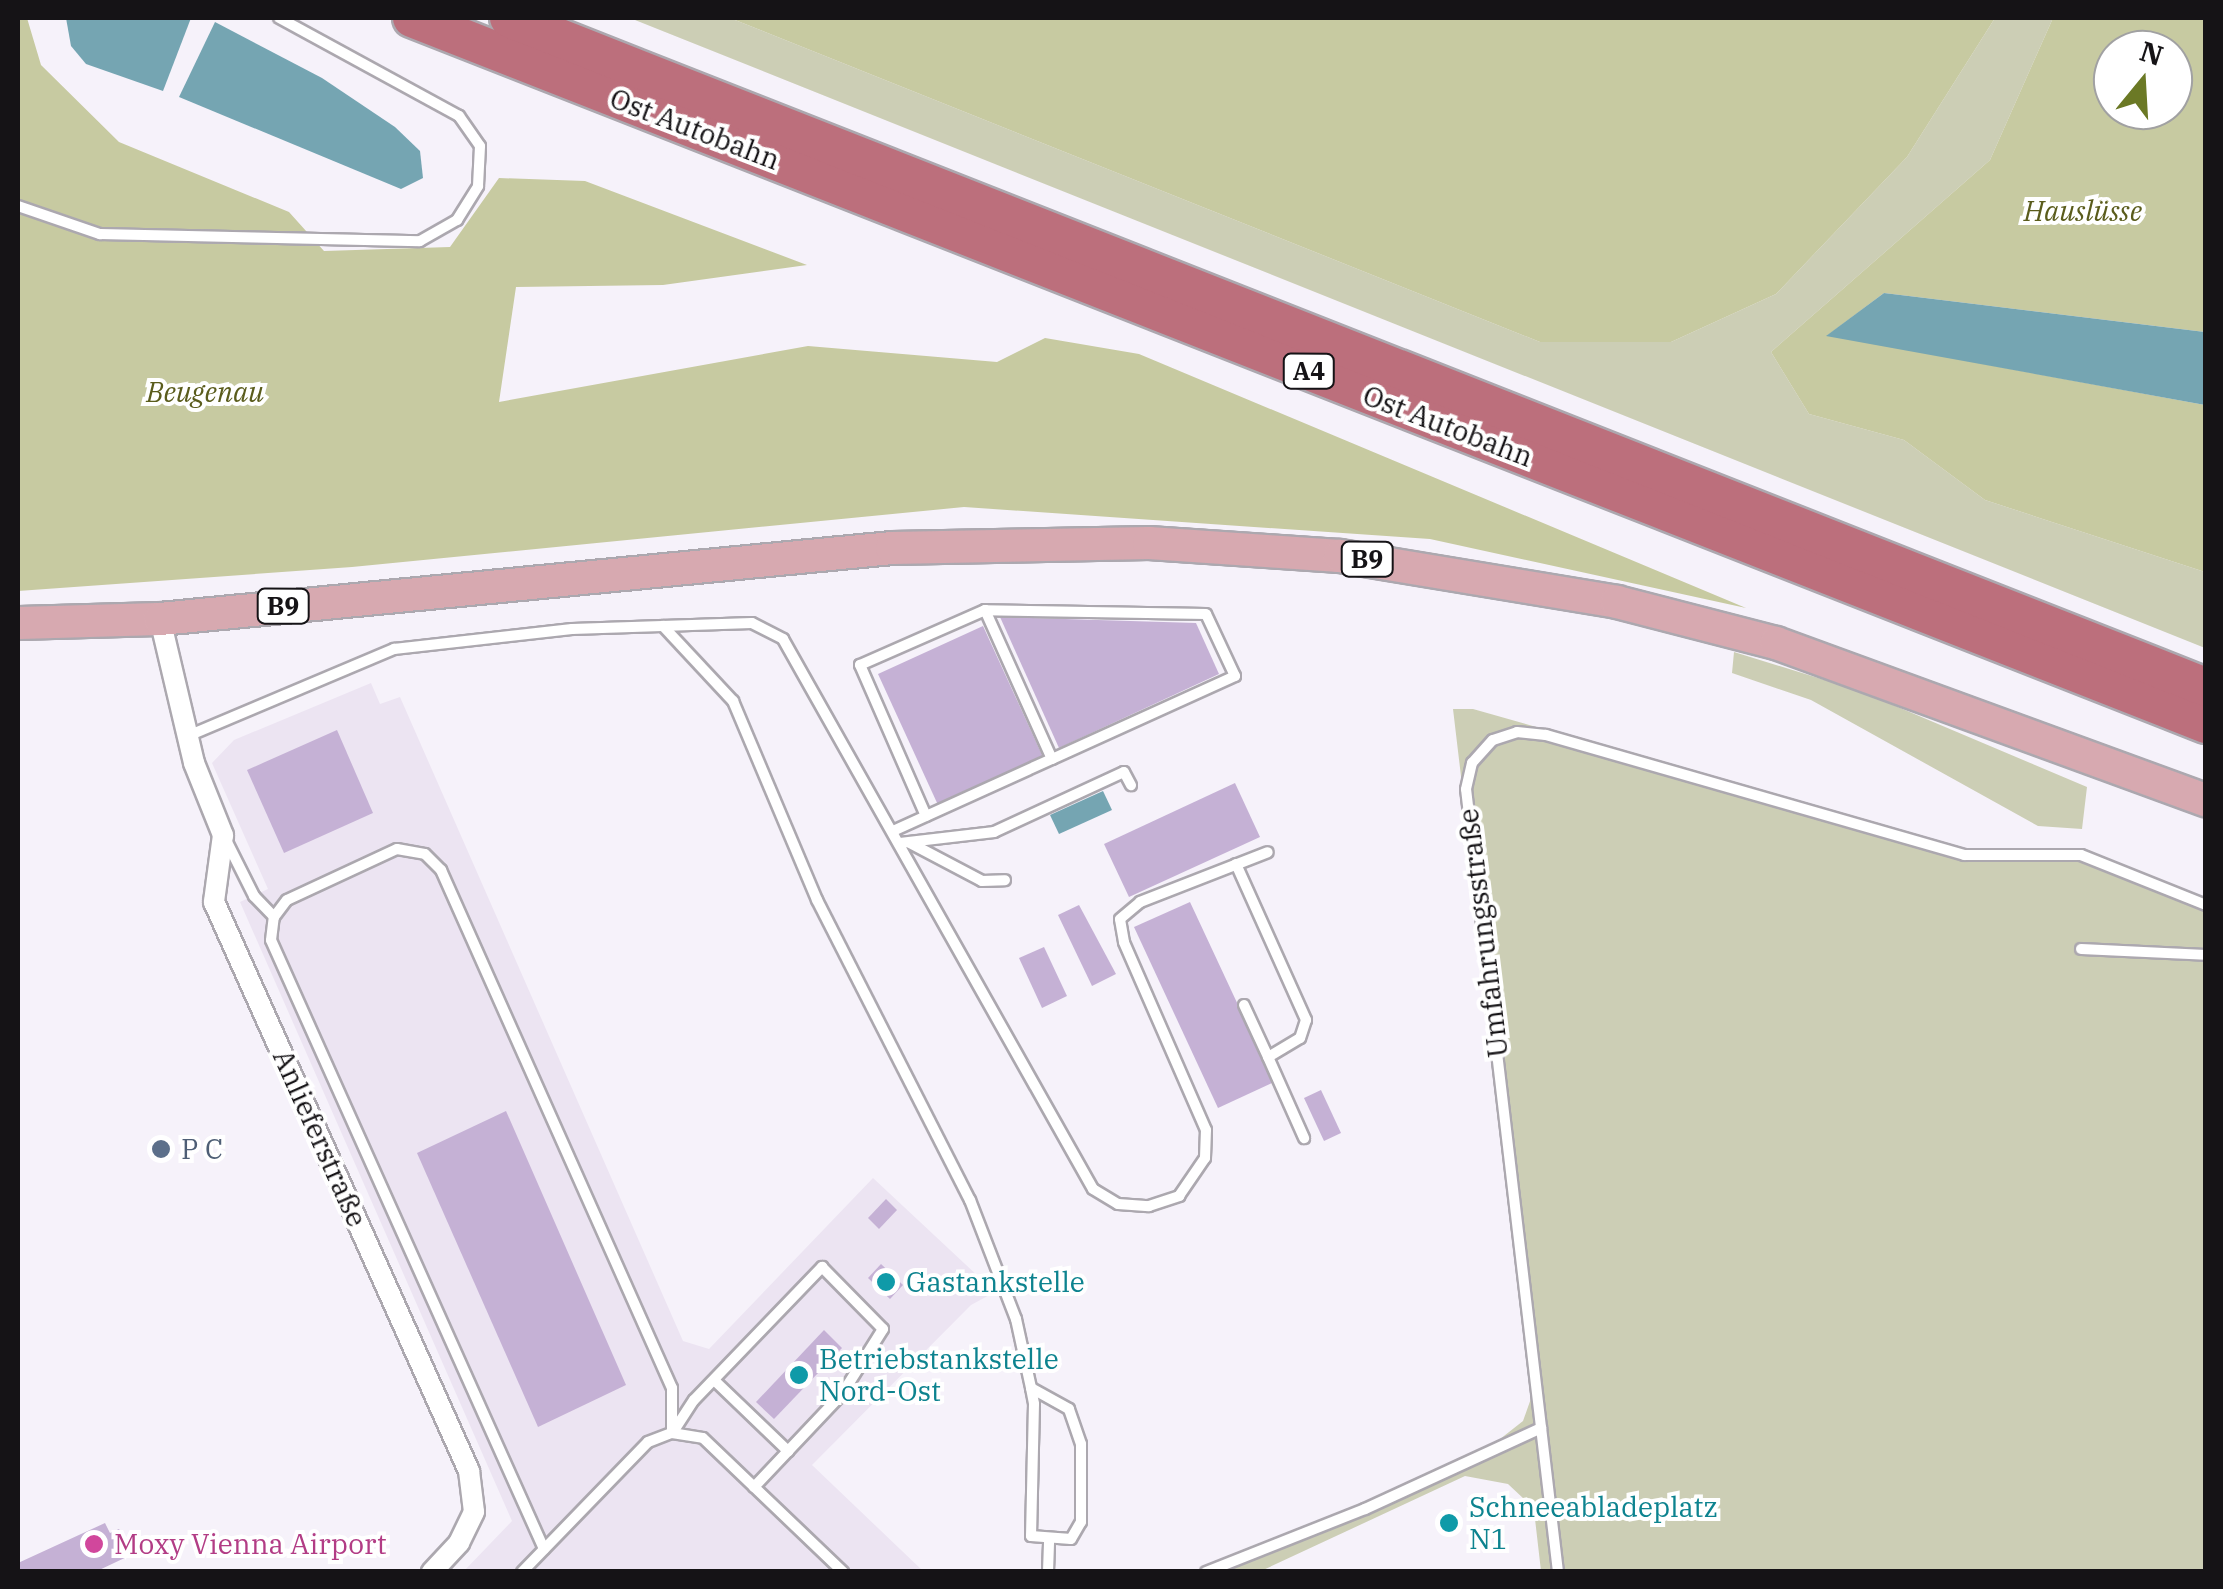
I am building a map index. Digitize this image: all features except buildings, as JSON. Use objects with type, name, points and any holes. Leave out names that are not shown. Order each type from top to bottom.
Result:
[{"type":"highway","name":"Ost Autobahn","points":[[412,18],[2206,724]]},
{"type":"highway","name":"Ost Autobahn","points":[[509,18],[2206,687]]},
{"type":"main road","name":"B9","points":[[18,623],[160,618],[892,548],[1149,543],[1340,556],[1464,572],[1745,635],[1962,707],[2206,800]]},
{"type":"street","name":"Anlieferstraße","points":[[160,618],[188,736],[224,835],[214,902],[469,1471],[474,1512],[460,1543],[432,1572]]},
{"type":"lane","points":[[18,206],[100,234],[420,241],[457,220],[478,186],[480,146],[459,116],[279,18]]},
{"type":"lane","points":[[985,610],[1052,759]]},
{"type":"lane","points":[[894,831],[1236,676],[1206,614],[985,610],[860,665],[926,816]]},
{"type":"lane","points":[[188,736],[394,649],[662,625],[752,623],[783,639],[894,831],[905,842],[1093,1189],[1118,1204],[1148,1206],[1178,1196],[1205,1158],[1206,1130],[1124,942],[1120,919],[1140,902],[1268,852]]},
{"type":"lane","points":[[662,625],[733,700],[817,900],[970,1200],[1016,1319],[1031,1388],[1031,1536],[1049,1541],[1070,1539],[1082,1522],[1082,1444],[1069,1409],[1031,1388]]},
{"type":"lane","name":"Umfahrungsstraße","points":[[1558,1572],[1466,789],[1472,763],[1493,740],[1517,732],[1546,736],[1964,855],[2080,855],[2206,905]]},
{"type":"lane","points":[[905,842],[994,832],[1124,772],[1131,784]]},
{"type":"lane","points":[[224,835],[254,896],[274,916]]},
{"type":"lane","points":[[905,842],[982,881],[1005,880]]},
{"type":"lane","points":[[544,1548],[271,940],[274,916],[287,900],[397,849],[424,854],[442,870],[672,1388],[672,1433]]},
{"type":"lane","points":[[1236,864],[1306,1020],[1300,1038],[1268,1058]]},
{"type":"lane","points":[[2081,949],[2206,955]]},
{"type":"lane","points":[[1244,1005],[1304,1138]]},
{"type":"lane","points":[[672,1433],[714,1380],[822,1267],[883,1329],[842,1394],[754,1486]]},
{"type":"lane","points":[[714,1380],[788,1451]]},
{"type":"lane","points":[[1206,1572],[1365,1509],[1541,1428]]},
{"type":"lane","points":[[522,1572],[648,1442],[672,1433],[703,1438],[843,1572]]},
{"type":"lane","points":[[1048,1572],[1049,1541]]},
{"type":"shaded area","points":[[371,683],[380,704],[400,697],[683,1341],[709,1349],[873,1178],[995,1292],[971,1305],[812,1465],[923,1571],[464,1571],[512,1521],[240,902],[268,889],[212,763],[234,740]]},
{"type":"green space","name":"Beugenau","points":[[18,18],[27,18],[41,65],[119,142],[289,212],[324,251],[450,247],[499,178],[585,181],[807,265],[663,285],[516,287],[499,402],[808,346],[997,362],[1045,338],[1139,354],[1746,608],[1430,539],[964,507],[352,567],[18,591]]},
{"type":"green space","points":[[630,18],[730,18],[1540,342],[1671,342],[1776,294],[1907,157],[1995,18],[2053,18],[1990,160],[1771,352],[1809,414],[1904,440],[1985,500],[2205,572],[2205,648]]},
{"type":"green space","points":[[730,18],[1995,18],[1907,157],[1776,294],[1671,342],[1540,342]]},
{"type":"green space","name":"Hauslüsse","points":[[2053,18],[2205,18],[2205,332],[1884,293],[1828,335],[2205,405],[2205,572],[1985,500],[1904,440],[1809,414],[1771,352],[1990,160]]},
{"type":"green space","points":[[1734,652],[1860,691],[2087,787],[2082,829],[2038,826],[1811,700],[1732,673]]},
{"type":"green space","points":[[1453,709],[1473,709],[1966,849],[2086,849],[2205,901],[2205,1571],[1541,1571],[1535,1519],[1524,1499],[1508,1484],[1465,1476],[1261,1571],[1225,1572],[1462,1469],[1523,1421],[1534,1390]]},
{"type":"water","points":[[66,18],[191,18],[163,91],[86,64],[71,46]]},
{"type":"water","points":[[215,22],[322,78],[395,127],[420,151],[423,178],[401,189],[179,97]]},
{"type":"water","points":[[1884,293],[2205,332],[2205,405],[1826,336]]},
{"type":"water","points":[[1103,791],[1112,810],[1059,834],[1050,815]]},
{"type":"place","name":"P C","points":[[161,1149]]},
{"type":"place","name":"Gastankstelle","points":[[886,1282]]},
{"type":"place","name":"Betriebstankstelle Nord-Ost","points":[[799,1375]]},
{"type":"place","name":"Schneeabladeplatz N1","points":[[1449,1523]]},
{"type":"place","name":"Moxy Vienna Airport","points":[[94,1544]]}]
